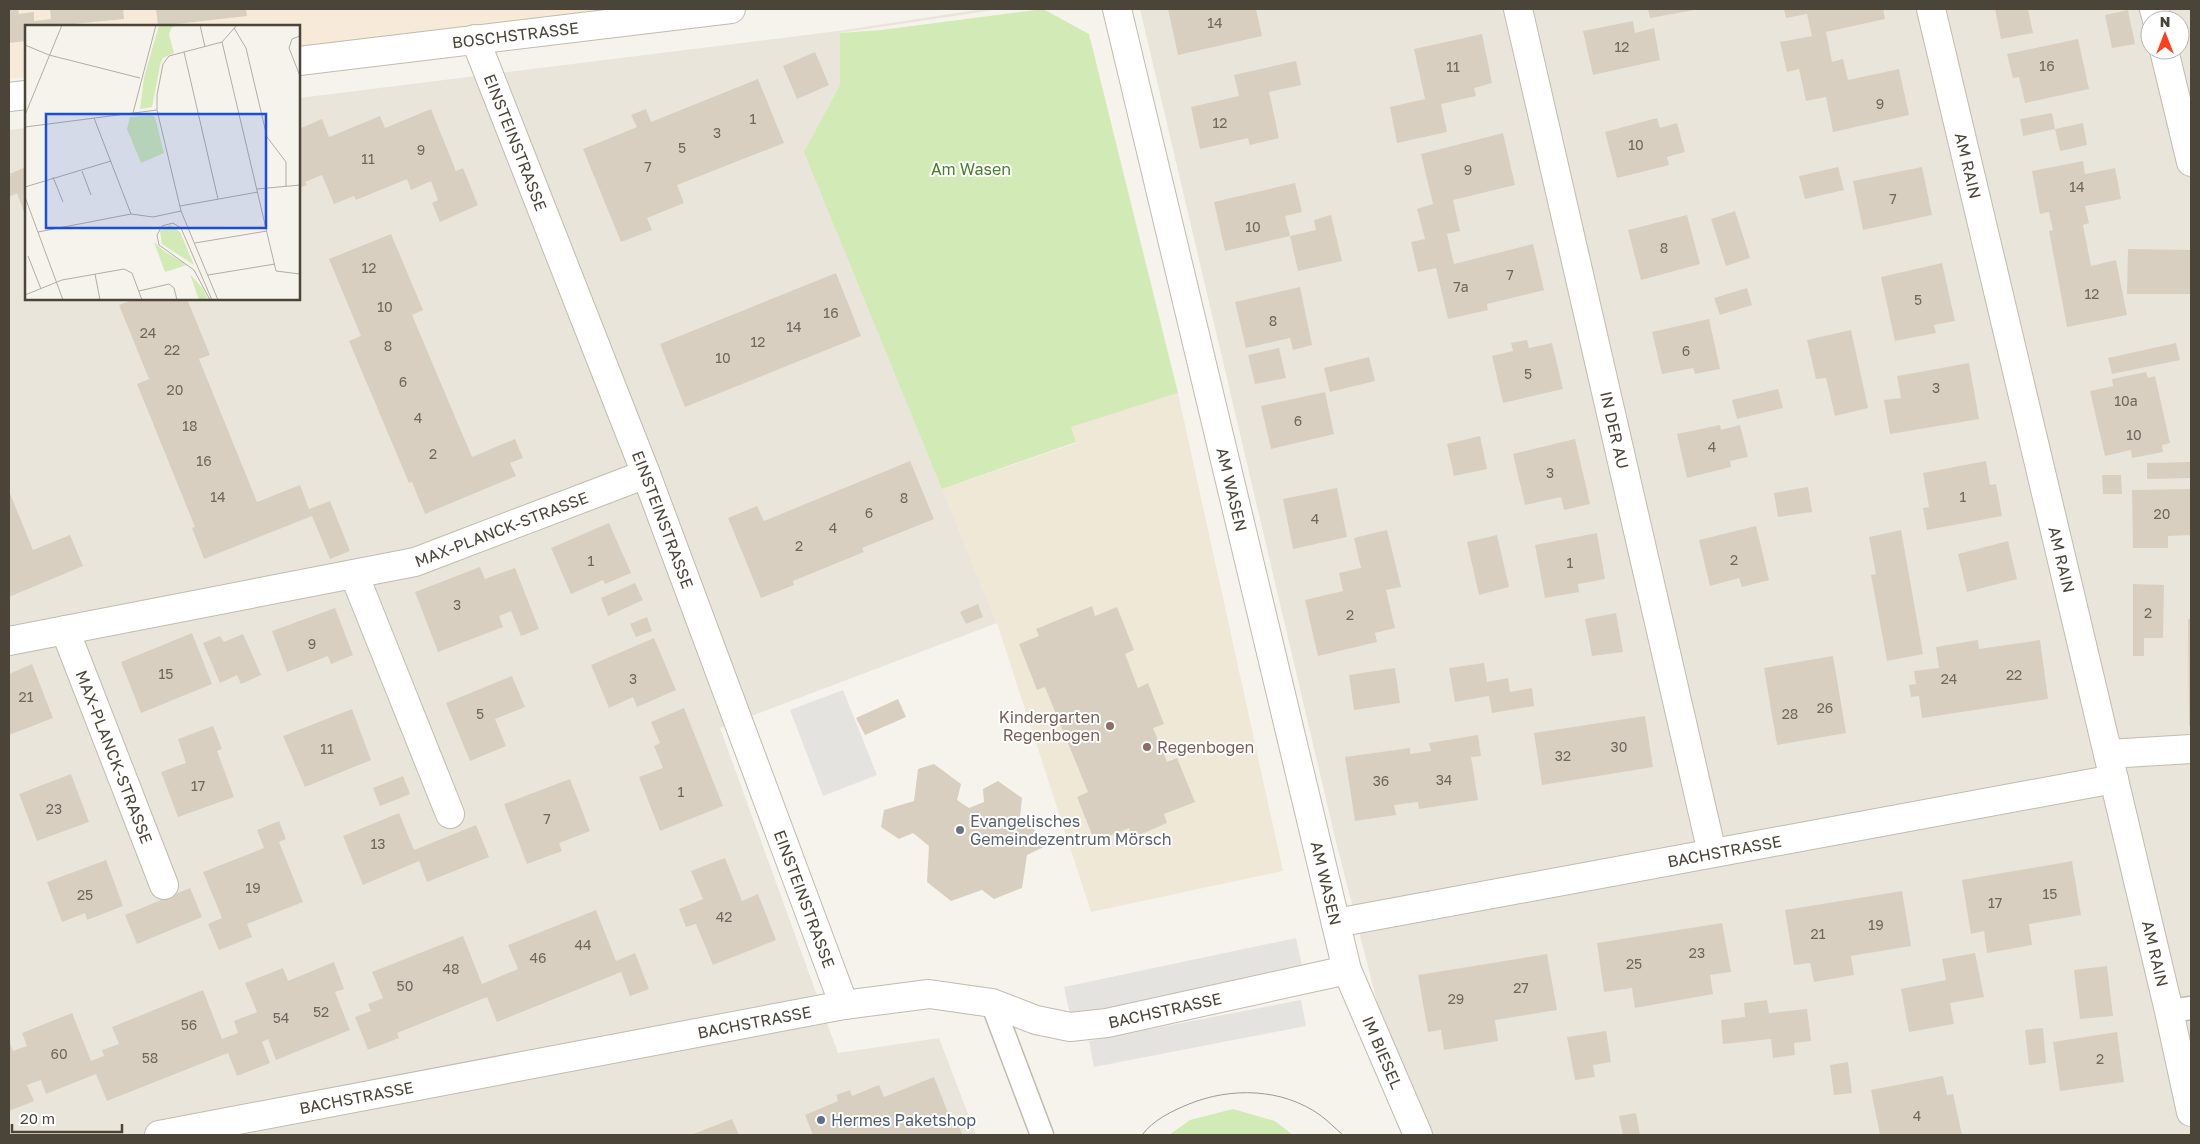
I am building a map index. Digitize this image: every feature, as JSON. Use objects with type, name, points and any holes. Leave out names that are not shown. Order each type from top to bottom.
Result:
[{"type":"street","name":"BOSCHSTRASSE","points":[[300,61],[731,9]]},
{"type":"street","name":"AM WASEN","points":[[1117,9],[1347,970]]},
{"type":"street","name":"IN DER AU","points":[[1518,9],[1712,853]]},
{"type":"street","name":"AM RAIN","points":[[1931,9],[2111,767],[2180,1009],[2191,1112]]},
{"type":"street","name":"EINSTEINSTRASSE","points":[[475,39],[646,474],[844,1004]]},
{"type":"street","points":[[2166,60],[2191,162]]},
{"type":"street","points":[[9,97],[25,95]]},
{"type":"street","name":"MAX-PLANCK-STRASSE","points":[[9,641],[415,562],[646,474]]},
{"type":"street","points":[[354,574],[450,814]]},
{"type":"street","name":"MAX-PLANCK-STRASSE","points":[[65,630],[164,885]]},
{"type":"street","name":"BACHSTRASSE","points":[[1336,923],[1712,853],[2191,749]]},
{"type":"street","name":"BACHSTRASSE","points":[[159,1135],[844,1004],[929,994],[992,1003],[1036,1020],[1070,1027],[1107,1023],[1347,970]]},
{"type":"street","name":"IM BIESEL","points":[[1347,970],[1418,1135]]},
{"type":"lane","points":[[992,1003],[1042,1135]]},
{"type":"shaded area","points":[[9,9],[731,9],[300,54],[300,25],[25,25],[25,77],[9,79]]},
{"type":"shaded area","points":[[983,9],[1001,9],[840,33],[840,85],[805,152],[997,623],[720,728],[838,1053],[939,1038],[976,1135],[9,1135],[9,130],[25,128],[25,300],[300,300],[300,98],[838,31]]},
{"type":"shaded area","points":[[1140,9],[2191,9],[2191,1135],[1430,1135],[1381,1017],[1337,846]]},
{"type":"shaded area","name":"Regenbogen","points":[[1178,393],[1283,871],[1091,912],[997,623],[942,489],[1076,443],[1070,427]]},
{"type":"shaded area","points":[[843,690],[877,775],[823,796],[790,710]]},
{"type":"shaded area","points":[[1296,938],[1303,970],[1071,1020],[1064,987]]},
{"type":"shaded area","points":[[1301,1000],[1306,1026],[1094,1067],[1089,1041]]},
{"type":"green space","name":"Am Wasen","points":[[1043,9],[1089,34],[1178,393],[1071,427],[1076,442],[942,489],[804,152],[840,85],[840,33],[881,30]]},
{"type":"green space","points":[[1233,1109],[1275,1121],[1293,1135],[1169,1135],[1190,1120]]},
{"type":"building","points":[[9,9],[18,9],[19,14],[34,12],[34,21],[51,19],[50,9],[123,9],[124,19],[63,25],[25,25],[25,41],[9,43]]},
{"type":"building","points":[[156,9],[246,9],[247,16],[167,25],[158,25]]},
{"type":"building","points":[[1168,9],[1256,9],[1262,36],[1178,55]]},
{"type":"building","points":[[1648,9],[1694,9],[1694,10],[1650,18]]},
{"type":"building","points":[[1784,9],[1883,9],[1885,19],[1826,32],[1832,62],[1843,59],[1848,80],[1899,69],[1909,115],[1833,132],[1826,97],[1806,101],[1799,69],[1787,72],[1780,42],[1812,36],[1807,14],[1786,18]]},
{"type":"building","points":[[1995,9],[2028,9],[2033,33],[2001,39]]},
{"type":"building","points":[[2128,10],[2135,44],[2112,48],[2105,15]]},
{"type":"building","points":[[1633,21],[1635,33],[1654,28],[1660,60],[1593,75],[1583,31]]},
{"type":"building","points":[[1482,34],[1492,83],[1474,88],[1476,96],[1441,104],[1447,132],[1397,143],[1390,107],[1425,99],[1414,49]]},
{"type":"building","points":[[2078,39],[2089,89],[2025,103],[2019,77],[2013,78],[2007,54]]},
{"type":"building","points":[[815,52],[829,85],[797,99],[783,66]]},
{"type":"building","points":[[1296,61],[1301,85],[1269,92],[1279,138],[1250,145],[1248,138],[1200,149],[1191,107],[1239,96],[1234,75]]},
{"type":"building","points":[[758,79],[784,143],[677,185],[684,203],[647,218],[652,230],[621,242],[583,149],[637,127],[631,115],[646,109],[651,122]]},
{"type":"building","points":[[431,109],[456,171],[463,168],[478,205],[440,222],[432,203],[438,200],[431,181],[411,190],[407,179],[356,200],[354,196],[334,204],[322,175],[305,182],[307,185],[300,188],[300,129],[322,119],[329,137],[380,116],[385,128]]},
{"type":"building","points":[[2052,113],[2055,129],[2023,136],[2020,119]]},
{"type":"building","points":[[1657,118],[1660,128],[1677,123],[1685,152],[1667,157],[1669,165],[1617,178],[1605,132]]},
{"type":"building","points":[[2083,123],[2087,145],[2060,151],[2055,129]]},
{"type":"building","points":[[1503,133],[1515,185],[1453,200],[1460,231],[1447,234],[1454,264],[1533,244],[1544,290],[1487,304],[1488,310],[1448,319],[1436,268],[1418,272],[1411,242],[1425,239],[1417,209],[1433,204],[1421,154]]},
{"type":"building","points":[[2083,161],[2085,174],[2115,168],[2121,199],[2085,206],[2089,223],[2083,225],[2091,266],[2116,260],[2127,315],[2067,327],[2049,231],[2053,230],[2049,212],[2040,214],[2032,171]]},
{"type":"building","points":[[25,167],[25,214],[17,193],[9,197],[9,174]]},
{"type":"building","points":[[1838,167],[1844,190],[1805,199],[1799,176]]},
{"type":"building","points":[[1922,167],[1932,215],[1863,230],[1853,181]]},
{"type":"building","points":[[1295,183],[1302,212],[1285,216],[1290,236],[1225,251],[1214,202]]},
{"type":"building","points":[[1735,211],[1750,258],[1726,266],[1711,219]]},
{"type":"building","points":[[1331,215],[1342,261],[1298,271],[1290,236],[1316,230],[1314,220]]},
{"type":"building","points":[[1687,215],[1700,264],[1641,280],[1628,230]]},
{"type":"building","points":[[391,234],[423,310],[412,315],[472,457],[515,439],[523,458],[510,463],[516,476],[425,514],[412,482],[409,483],[349,341],[361,336],[329,259]]},
{"type":"building","points":[[2128,249],[2191,250],[2191,294],[2127,294]]},
{"type":"building","points":[[1942,263],[1955,321],[1934,325],[1936,333],[1895,341],[1881,277]]},
{"type":"building","points":[[836,273],[861,336],[685,407],[660,344]]},
{"type":"building","points":[[1300,287],[1312,345],[1293,350],[1290,338],[1246,348],[1235,302]]},
{"type":"building","points":[[1747,288],[1752,305],[1720,315],[1714,298]]},
{"type":"building","points":[[132,300],[187,300],[210,355],[199,359],[257,502],[300,485],[309,509],[330,501],[350,551],[330,559],[312,516],[204,559],[192,528],[195,527],[137,384],[149,379],[119,305]]},
{"type":"building","points":[[1709,319],[1720,369],[1695,374],[1693,368],[1662,374],[1652,332]]},
{"type":"building","points":[[1851,330],[1868,408],[1835,416],[1826,378],[1816,379],[1807,340]]},
{"type":"building","points":[[1527,340],[1529,348],[1552,343],[1563,389],[1503,403],[1492,356],[1513,351],[1511,343]]},
{"type":"building","points":[[2176,343],[2180,360],[2112,374],[2108,358]]},
{"type":"building","points":[[1279,348],[1286,378],[1255,384],[1248,355]]},
{"type":"building","points":[[1369,357],[1375,381],[1330,392],[1324,368]]},
{"type":"building","points":[[1969,363],[1979,419],[1890,434],[1884,400],[1901,398],[1897,376]]},
{"type":"building","points":[[2146,372],[2148,378],[2155,376],[2170,443],[2162,445],[2163,452],[2132,458],[2131,450],[2105,456],[2090,391],[2113,386],[2112,379]]},
{"type":"building","points":[[1778,389],[1783,408],[1737,419],[1732,400]]},
{"type":"building","points":[[1325,392],[1334,434],[1271,449],[1261,406]]},
{"type":"building","points":[[1720,425],[1721,430],[1740,425],[1748,457],[1730,461],[1731,467],[1687,478],[1677,434]]},
{"type":"building","points":[[1480,436],[1487,469],[1454,476],[1447,444]]},
{"type":"building","points":[[1575,439],[1590,504],[1564,510],[1561,497],[1525,505],[1513,454]]},
{"type":"building","points":[[910,461],[934,519],[862,548],[864,552],[793,581],[794,585],[761,598],[728,518],[757,506],[764,521]]},
{"type":"building","points":[[1986,461],[1990,485],[1996,484],[2002,516],[1927,530],[1923,508],[1929,507],[1923,473]]},
{"type":"building","points":[[2191,462],[2191,478],[2147,479],[2147,463]]},
{"type":"building","points":[[2102,475],[2121,475],[2122,494],[2103,494]]},
{"type":"building","points":[[1808,487],[1812,512],[1778,517],[1774,493]]},
{"type":"building","points":[[1337,488],[1347,537],[1293,549],[1283,499]]},
{"type":"building","points":[[2191,489],[2191,535],[2168,536],[2168,548],[2133,548],[2132,490]]},
{"type":"building","points":[[9,491],[33,550],[70,535],[83,566],[9,597]]},
{"type":"building","points":[[609,523],[631,573],[605,584],[603,580],[571,594],[551,548]]},
{"type":"building","points":[[1756,526],[1769,580],[1742,587],[1739,578],[1710,586],[1699,540]]},
{"type":"building","points":[[1387,530],[1401,587],[1386,590],[1395,628],[1375,633],[1377,642],[1318,656],[1305,600],[1343,591],[1339,573],[1361,568],[1354,538]]},
{"type":"building","points":[[1901,530],[1923,654],[1887,661],[1871,575],[1876,574],[1869,537]]},
{"type":"building","points":[[1597,533],[1605,579],[1578,584],[1579,592],[1545,598],[1535,545]]},
{"type":"building","points":[[1497,535],[1509,587],[1479,595],[1467,542]]},
{"type":"building","points":[[2008,541],[2017,579],[1967,592],[1958,554]]},
{"type":"building","points":[[480,567],[485,579],[515,568],[539,629],[521,636],[511,611],[499,616],[503,627],[438,652],[415,592]]},
{"type":"building","points":[[635,583],[643,600],[608,616],[601,598]]},
{"type":"building","points":[[2133,584],[2164,585],[2163,638],[2144,638],[2144,656],[2133,656]]},
{"type":"building","points":[[978,604],[983,617],[966,624],[960,612]]},
{"type":"building","name":"Kindergarten Regenbogen","points":[[1092,606],[1095,616],[1117,607],[1134,650],[1125,654],[1138,688],[1148,683],[1164,724],[1153,728],[1167,762],[1177,758],[1195,802],[1164,814],[1167,823],[1132,838],[1129,828],[1095,842],[1077,797],[1088,792],[1045,687],[1037,690],[1019,644],[1039,636],[1036,629]]},
{"type":"building","points":[[335,608],[353,655],[331,664],[328,656],[287,672],[272,631]]},
{"type":"building","points":[[1616,613],[1623,652],[1592,656],[1585,619]]},
{"type":"building","points":[[647,617],[652,631],[636,637],[630,624]]},
{"type":"building","points":[[2188,619],[2191,619],[2191,726],[2189,726]]},
{"type":"building","points":[[192,633],[212,684],[141,713],[121,662]]},
{"type":"building","points":[[243,634],[261,675],[241,684],[237,675],[220,683],[203,643],[220,636],[224,642]]},
{"type":"building","points":[[654,638],[676,690],[637,707],[633,697],[609,708],[591,665]]},
{"type":"building","points":[[1978,640],[1979,649],[2040,640],[2048,699],[1922,718],[1919,696],[1911,697],[1909,685],[1916,684],[1914,671],[1939,668],[1936,647]]},
{"type":"building","points":[[1833,656],[1846,733],[1777,745],[1764,668]]},
{"type":"building","points":[[1484,663],[1487,682],[1508,678],[1510,692],[1532,688],[1534,706],[1492,713],[1489,696],[1455,702],[1449,668]]},
{"type":"building","points":[[32,664],[53,718],[9,735],[9,674]]},
{"type":"building","points":[[1395,668],[1400,703],[1354,710],[1349,675]]},
{"type":"building","points":[[512,676],[525,707],[495,719],[506,746],[470,761],[446,703]]},
{"type":"building","points":[[898,699],[906,717],[865,735],[856,718]]},
{"type":"building","points":[[684,708],[723,806],[660,831],[639,777],[663,768],[654,746],[660,743],[651,722]]},
{"type":"building","points":[[352,709],[371,760],[305,787],[283,736]]},
{"type":"building","points":[[1645,716],[1653,767],[1542,785],[1534,733]]},
{"type":"building","points":[[213,726],[222,749],[217,751],[234,797],[178,817],[161,772],[186,763],[178,739]]},
{"type":"building","points":[[1478,735],[1481,756],[1471,757],[1478,800],[1419,809],[1418,802],[1394,805],[1396,815],[1355,821],[1345,757],[1410,748],[1410,754],[1431,751],[1429,743]]},
{"type":"building","name":"Evangelisches Gemeindezentrum Mörsch","points":[[934,764],[961,784],[957,800],[969,808],[984,802],[983,789],[998,781],[1022,798],[1020,817],[1050,844],[1027,855],[1022,888],[994,899],[982,890],[951,901],[927,882],[929,846],[913,833],[899,839],[881,827],[884,810],[914,801],[918,769]]},
{"type":"building","points":[[71,774],[89,822],[37,841],[19,794]]},
{"type":"building","points":[[403,776],[410,794],[380,806],[373,788]]},
{"type":"building","points":[[570,779],[590,831],[559,843],[562,851],[527,864],[504,804]]},
{"type":"building","points":[[399,813],[414,850],[476,825],[489,857],[427,882],[419,861],[363,885],[343,836]]},
{"type":"building","points":[[279,821],[286,839],[279,842],[303,902],[247,924],[252,937],[219,950],[208,924],[222,918],[203,872],[264,848],[257,830]]},
{"type":"building","points":[[725,858],[742,901],[758,894],[776,940],[713,965],[696,924],[686,927],[679,909],[703,899],[691,871]]},
{"type":"building","points":[[106,860],[123,906],[87,920],[85,913],[62,922],[47,882]]},
{"type":"building","points":[[2072,861],[2081,915],[2029,924],[2032,945],[1987,953],[1984,931],[1971,934],[1962,880]]},
{"type":"building","points":[[190,888],[202,917],[137,944],[125,915]]},
{"type":"building","points":[[1902,891],[1911,946],[1851,956],[1854,975],[1814,982],[1810,963],[1794,965],[1785,910]]},
{"type":"building","points":[[596,910],[616,961],[635,953],[649,989],[630,996],[621,972],[497,1022],[487,997],[397,1033],[399,1038],[368,1050],[355,1017],[371,1011],[368,1004],[383,998],[372,972],[463,936],[482,984],[518,969],[508,945]]},
{"type":"building","points":[[1722,923],[1731,972],[1710,975],[1713,994],[1635,1008],[1632,988],[1604,992],[1597,943]]},
{"type":"building","points":[[1975,953],[1984,997],[1950,1003],[1954,1024],[1909,1032],[1901,989],[1946,980],[1942,959]]},
{"type":"building","points":[[1547,954],[1557,1010],[1495,1020],[1498,1041],[1444,1050],[1441,1030],[1428,1032],[1418,975]]},
{"type":"building","points":[[334,962],[344,989],[335,992],[350,1030],[276,1060],[268,1039],[262,1042],[270,1063],[237,1076],[228,1053],[107,1101],[96,1074],[46,1094],[41,1080],[27,1085],[34,1101],[9,1111],[9,1040],[13,1051],[27,1046],[22,1033],[72,1013],[91,1061],[104,1056],[102,1050],[119,1044],[112,1027],[203,990],[222,1039],[238,1033],[234,1021],[257,1012],[245,983],[283,968],[288,981]]},
{"type":"building","points":[[2107,966],[2113,1016],[2080,1019],[2074,970]]},
{"type":"building","points":[[1767,1000],[1769,1013],[1807,1009],[1811,1041],[1794,1043],[1795,1055],[1773,1058],[1771,1039],[1723,1044],[1721,1020],[1745,1017],[1744,1003]]},
{"type":"building","points":[[2043,1028],[2046,1063],[2029,1065],[2025,1030]]},
{"type":"building","points":[[1606,1031],[1611,1062],[1593,1065],[1595,1077],[1575,1080],[1567,1037]]},
{"type":"building","points":[[2117,1032],[2124,1082],[2060,1091],[2053,1042]]},
{"type":"building","points":[[1848,1062],[1852,1093],[1834,1095],[1830,1065]]},
{"type":"building","points":[[1943,1076],[1947,1095],[1953,1094],[1962,1135],[1880,1135],[1871,1090]]},
{"type":"building","points":[[934,1077],[952,1123],[957,1121],[962,1134],[813,1135],[805,1115],[838,1101],[836,1095],[850,1090],[852,1096],[879,1085],[884,1097]]},
{"type":"building","points":[[1636,1113],[1640,1135],[1623,1135],[1619,1116]]},
{"type":"building","points":[[732,1119],[739,1135],[691,1135]]},
{"type":"tram line","points":[[1142,1135],[1157,1120],[1183,1107],[1205,1098],[1239,1093],[1273,1095],[1305,1106],[1320,1115],[1343,1135]]},
{"type":"place","name":"Kindergarten Regenbogen","points":[[1110,726]]},
{"type":"place","name":"Regenbogen","points":[[1147,747]]},
{"type":"place","name":"Evangelisches Gemeindezentrum Mörsch","points":[[960,830]]},
{"type":"place","name":"Hermes Paketshop","points":[[821,1120]]}]
